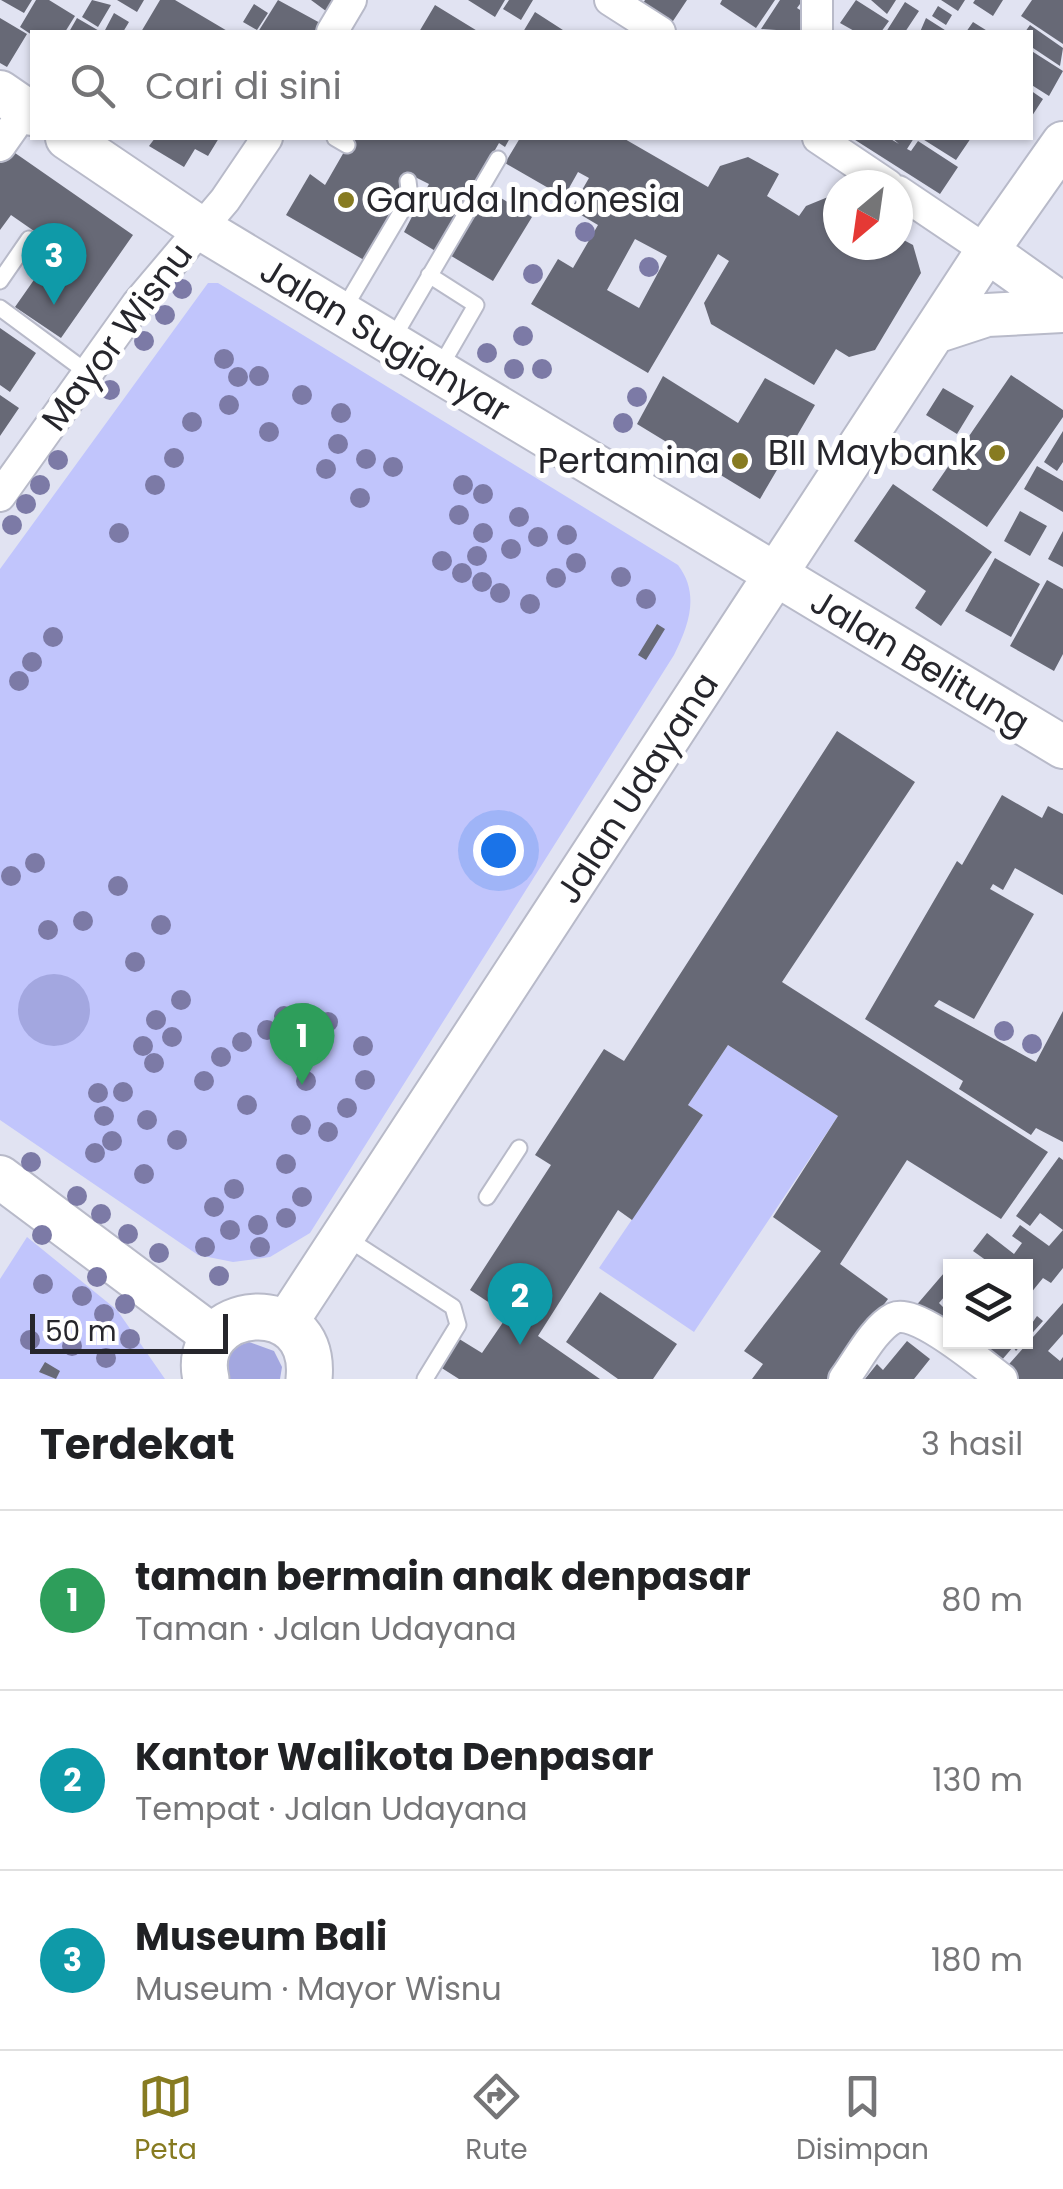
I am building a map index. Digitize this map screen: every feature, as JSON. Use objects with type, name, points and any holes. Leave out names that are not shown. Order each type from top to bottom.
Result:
[{"type":"main road","name":"Jalan Sugianyar","points":[[70,140],[200,228],[776,576]]},
{"type":"main road","name":"Jalan Udayana","points":[[286,1324],[987,252],[1063,143]]},
{"type":"main road","points":[[987,252],[1063,308]]},
{"type":"main road","points":[[935,332],[987,314],[1063,308]]},
{"type":"main road","name":"Jalan Belitung","points":[[776,576],[1063,746]]},
{"type":"main road","points":[[0,1177],[210,1358],[226,1326],[255,1315],[286,1324],[307,1349],[309,1379]]},
{"type":"street","points":[[333,30],[351,0]]},
{"type":"street","points":[[610,0],[657,30]]},
{"type":"street","points":[[817,30],[818,0]]},
{"type":"street","points":[[0,146],[20,105]]},
{"type":"street","name":"Mayor Wisnu","points":[[0,496],[167,264],[200,228],[266,140]]},
{"type":"street","points":[[821,140],[866,170]]},
{"type":"street","points":[[913,202],[987,252]]},
{"type":"street","points":[[844,1379],[882,1328],[894,1318],[904,1316],[931,1328],[1002,1379]]},
{"type":"lane","points":[[390,343],[498,158]]},
{"type":"lane","points":[[342,314],[410,197],[408,181]]},
{"type":"lane","points":[[0,281],[30,239]]},
{"type":"lane","points":[[428,275],[476,305],[437,372]]},
{"type":"lane","points":[[0,308],[88,373]]},
{"type":"lane","points":[[487,1197],[519,1148]]},
{"type":"lane","points":[[345,1237],[454,1307],[458,1325],[425,1379]]},
{"type":"shaded area","points":[[208,283],[218,283],[678,565],[690,598],[688,621],[674,655],[310,1233],[270,1257],[233,1262],[198,1255],[0,1120],[0,569]]},
{"type":"shaded area","points":[[54,974],[80,984],[90,1010],[80,1036],[54,1046],[28,1036],[18,1010],[28,984]]},
{"type":"shaded area","points":[[728,1045],[838,1116],[694,1332],[599,1268],[703,1115],[688,1105]]},
{"type":"shaded area","points":[[27,1237],[117,1310],[165,1379],[0,1379],[0,1279]]},
{"type":"shaded area","points":[[249,1342],[274,1351],[282,1367],[280,1379],[225,1379],[229,1355]]},
{"type":"building","points":[[1,0],[32,0],[24,13]]},
{"type":"building","points":[[36,0],[49,0],[75,16],[66,30],[30,30],[30,34],[20,27]]},
{"type":"building","points":[[92,0],[111,5],[98,27],[82,17]]},
{"type":"building","points":[[117,0],[144,0],[137,12]]},
{"type":"building","points":[[160,0],[175,0],[226,30],[142,30]]},
{"type":"building","points":[[278,0],[322,24],[318,30],[259,30]]},
{"type":"building","points":[[311,0],[341,0],[330,14]]},
{"type":"building","points":[[468,0],[505,0],[495,17]]},
{"type":"building","points":[[509,0],[533,0],[521,20],[503,9]]},
{"type":"building","points":[[645,0],[687,0],[671,24],[642,5]]},
{"type":"building","points":[[722,0],[775,0],[756,28],[720,4]]},
{"type":"building","points":[[780,0],[803,0],[797,8],[814,19],[806,30],[761,29]]},
{"type":"building","points":[[856,0],[889,21],[882,30],[852,30],[840,23]]},
{"type":"building","points":[[871,0],[896,0],[887,14]]},
{"type":"building","points":[[941,0],[965,0],[958,11]]},
{"type":"building","points":[[1003,0],[993,16],[973,3]]},
{"type":"building","points":[[1032,0],[1063,0],[1063,44],[1021,16]]},
{"type":"building","points":[[905,2],[919,11],[906,30],[887,30]]},
{"type":"building","points":[[254,4],[268,13],[257,30],[243,22]]},
{"type":"building","points":[[435,5],[476,30],[420,30]]},
{"type":"building","points":[[938,6],[952,15],[946,25],[932,16]]},
{"type":"building","points":[[535,12],[563,30],[524,30]]},
{"type":"building","points":[[114,13],[129,22],[124,30],[105,30]]},
{"type":"building","points":[[0,18],[27,34],[7,67],[0,63]]},
{"type":"building","points":[[77,18],[98,30],[70,30]]},
{"type":"building","points":[[926,18],[945,30],[921,30]]},
{"type":"building","points":[[973,22],[986,30],[967,30]]},
{"type":"building","points":[[1030,25],[1063,48],[1060,66],[1033,48],[1033,30],[1026,30]]},
{"type":"building","points":[[1033,52],[1063,71],[1049,96],[1033,86]]},
{"type":"building","points":[[1033,92],[1043,99],[1033,114]]},
{"type":"building","points":[[154,140],[218,140],[208,156],[195,149],[184,167],[149,146]]},
{"type":"building","name":"Garuda Indonesia","points":[[351,140],[509,140],[505,147],[499,143],[437,252],[404,232],[429,184],[411,175],[364,260],[286,215],[310,174],[325,185]]},
{"type":"building","points":[[519,140],[626,140],[708,187],[720,166],[748,157],[779,174],[767,196],[799,216],[806,206],[823,199],[823,260],[913,260],[913,245],[921,273],[875,350],[849,357],[836,349],[814,385],[711,324],[704,303],[729,261],[718,254],[648,373],[531,304],[558,259],[573,268],[598,225],[571,209],[589,178],[578,172],[564,197],[505,163]],"holes":[[[635,239],[667,256],[639,308],[607,290]]]},
{"type":"building","points":[[855,140],[892,140],[899,144],[894,140],[913,140],[907,149],[911,151],[918,141],[958,167],[940,194],[913,177],[913,170],[902,170]]},
{"type":"building","points":[[924,140],[970,140],[956,160]]},
{"type":"building","points":[[5,146],[133,235],[61,338],[15,307],[57,247],[11,215],[0,230],[0,154]]},
{"type":"building","points":[[486,189],[532,217],[493,281],[448,254]]},
{"type":"building","points":[[0,328],[36,353],[10,392],[0,385]]},
{"type":"building","name":"BII Maybank","points":[[1011,375],[1063,410],[1063,417],[987,527],[932,490]]},
{"type":"building","name":"Pertamina","points":[[663,376],[738,423],[765,378],[815,405],[760,499],[637,424]]},
{"type":"building","points":[[943,388],[974,406],[957,434],[926,415]]},
{"type":"building","points":[[0,395],[19,408],[0,436]]},
{"type":"building","points":[[1063,431],[1063,462],[1057,471],[1044,462]]},
{"type":"building","points":[[1037,466],[1063,481],[1063,512],[1024,489]]},
{"type":"building","points":[[893,484],[992,552],[941,626],[915,608],[926,591],[854,541]]},
{"type":"building","points":[[1020,511],[1047,526],[1030,556],[1004,541]]},
{"type":"building","points":[[1063,531],[1063,567],[1048,559]]},
{"type":"building","points":[[995,558],[1040,584],[1011,637],[965,611]]},
{"type":"building","points":[[1047,580],[1063,589],[1063,654],[1054,671],[1010,646]]},
{"type":"building","points":[[657,624],[665,629],[646,660],[638,655]]},
{"type":"building","points":[[837,731],[915,782],[782,982],[1048,1152],[1001,1219],[907,1160],[840,1264],[888,1299],[828,1379],[752,1379],[763,1364],[744,1351],[821,1251],[773,1217],[838,1116],[728,1045],[688,1105],[703,1115],[632,1220],[618,1210],[538,1336],[600,1379],[459,1379],[437,1365],[456,1337],[482,1353],[508,1315],[470,1290],[551,1165],[535,1155],[604,1049],[624,1061]]},
{"type":"building","points":[[1002,795],[1042,818],[1048,806],[1063,814],[1063,895],[1015,868],[1003,890],[993,884],[990,889],[1034,914],[974,1019],[939,1000],[934,1006],[1036,1062],[1063,1011],[1063,1142],[1036,1128],[1031,1135],[959,1089],[963,1081],[865,1019],[957,861],[962,865]]},
{"type":"building","points":[[1059,1157],[1063,1160],[1063,1230],[1040,1213],[1030,1226],[1016,1216]]},
{"type":"building","points":[[1020,1225],[1049,1246],[1063,1230],[1063,1268],[1051,1283],[1043,1278],[1033,1290],[1033,1259],[984,1259],[973,1251],[987,1233],[1014,1254],[1022,1243],[1012,1236]]},
{"type":"building","points":[[943,1274],[943,1298],[939,1303],[943,1307],[943,1322],[938,1328],[914,1308]]},
{"type":"building","points":[[600,1292],[677,1344],[653,1379],[618,1379],[566,1342]]},
{"type":"building","points":[[1063,1303],[1063,1334],[1048,1351],[1060,1361],[1063,1357],[1063,1379],[1010,1379],[1002,1372],[1022,1349],[1033,1349],[1033,1337]]},
{"type":"building","points":[[1037,1316],[1043,1321],[1033,1332]]},
{"type":"building","points":[[907,1341],[930,1359],[914,1379],[865,1379],[877,1364],[883,1370]]},
{"type":"building","points":[[989,1349],[1011,1349],[995,1368]]},
{"type":"building","points":[[45,1362],[60,1371],[56,1379],[39,1372]]},
{"type":"place","name":"Garuda Indonesia","points":[[346,200]]},
{"type":"place","name":"Museum Bali","points":[[54,305]]},
{"type":"place","name":"BII Maybank","points":[[997,453]]},
{"type":"place","name":"Pertamina","points":[[740,461]]},
{"type":"place","name":"taman bermain anak denpasar","points":[[302,1085]]},
{"type":"place","name":"Kantor Walikota Denpasar","points":[[520,1345]]}]
